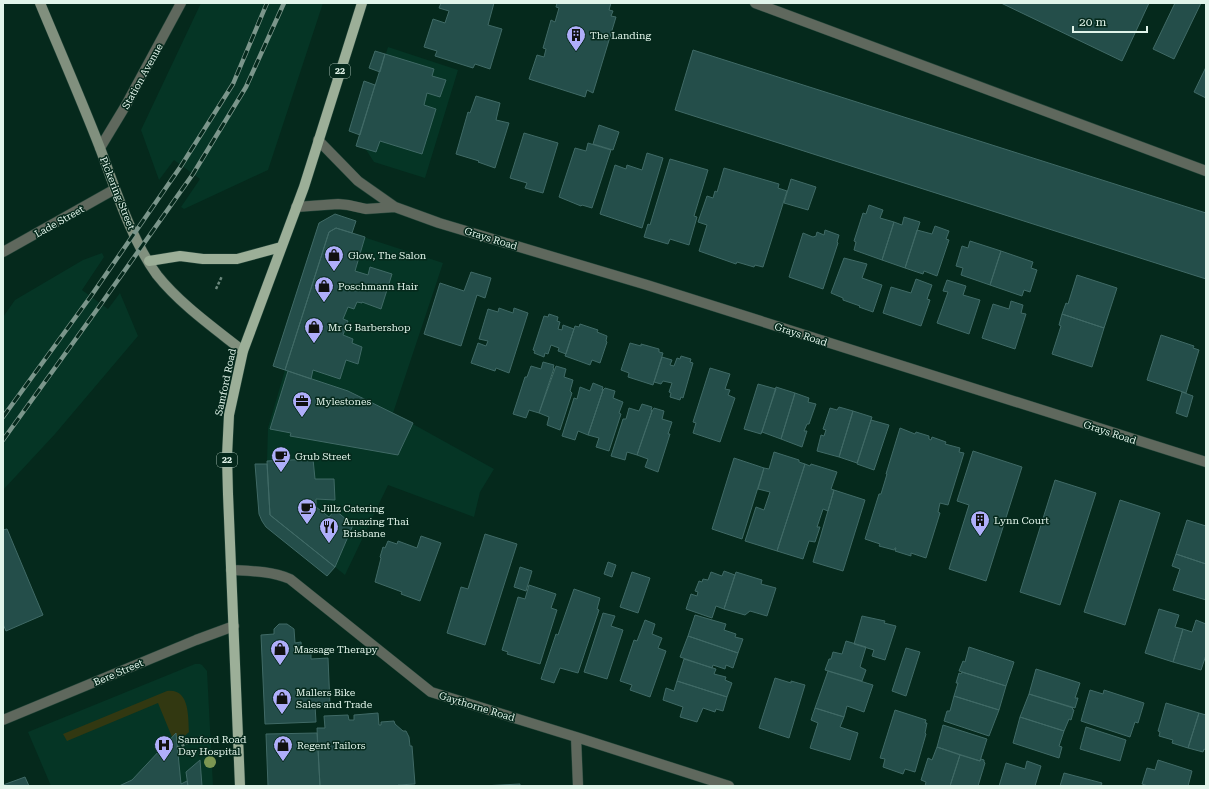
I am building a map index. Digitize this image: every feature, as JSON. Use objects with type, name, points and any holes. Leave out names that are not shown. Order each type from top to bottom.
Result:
[{"type":"main road","name":"Pickering Street","points":[[40,3],[100,148],[115,189],[138,242],[149,261],[167,286],[243,351]]},
{"type":"main road","name":"Samford Road","points":[[240,786],[228,494],[227,436],[232,395],[243,351],[296,207],[362,3]]},
{"type":"main road","points":[[149,261],[180,256],[203,259],[232,259],[246,257],[281,247]]},
{"type":"street","name":"Station Avenue","points":[[100,148],[126,105],[181,3]]},
{"type":"street","points":[[755,3],[1206,171]]},
{"type":"street","name":"Grays Road","points":[[318,140],[358,181],[395,207],[439,223],[647,285],[1206,462]]},
{"type":"street","name":"Lade Street","points":[[3,252],[115,189]]},
{"type":"street","name":"Grays Road","points":[[296,207],[338,204],[366,209],[395,207]]},
{"type":"street","name":"Gaythorne Road","points":[[231,570],[266,572],[290,579],[431,692],[576,736],[729,786]]},
{"type":"street","name":"Bere Street","points":[[3,720],[196,640],[234,626]]},
{"type":"street","points":[[576,736],[578,786]]},
{"type":"path","points":[[216,289],[223,272]]},
{"type":"path","points":[[177,748],[202,736]]},
{"type":"shaded area","points":[[201,3],[323,3],[268,170],[184,209],[181,207],[200,179],[174,160],[159,180],[141,130]]},
{"type":"shaded area","points":[[388,47],[458,70],[425,178],[374,162],[359,139]]},
{"type":"shaded area","points":[[336,228],[443,263],[393,413],[494,469],[480,492],[474,517],[388,485],[345,575],[270,515],[267,461],[268,428],[285,370],[329,232]]},
{"type":"shaded area","points":[[102,253],[104,257],[82,290],[108,309],[120,293],[138,336],[55,434],[3,490],[3,317],[15,300],[83,260]]},
{"type":"shaded area","points":[[195,664],[202,665],[207,671],[213,786],[51,786],[28,732]]},
{"type":"shaded area","points":[[167,691],[175,691],[180,694],[184,699],[188,712],[189,732],[177,743],[176,734],[172,737],[158,703],[67,741],[63,734]]},
{"type":"building","points":[[441,3],[494,3],[488,25],[502,29],[490,69],[475,64],[473,68],[435,56],[437,51],[424,47],[433,19],[445,23],[449,11],[439,8]]},
{"type":"building","name":"The Landing","points":[[557,3],[611,3],[609,10],[613,11],[611,16],[616,17],[593,93],[587,90],[585,97],[529,79],[537,55],[544,57],[546,49],[543,48],[551,20],[555,22],[559,8],[556,7]]},
{"type":"building","points":[[1001,3],[1149,3],[1122,61]]},
{"type":"building","points":[[1175,3],[1201,3],[1174,59],[1153,49]]},
{"type":"building","points":[[693,50],[1206,213],[1206,279],[675,110]]},
{"type":"building","points":[[375,51],[385,54],[380,72],[369,68]]},
{"type":"building","points":[[385,54],[434,69],[432,76],[446,80],[440,97],[427,93],[424,105],[436,109],[422,154],[380,141],[376,152],[356,146]]},
{"type":"building","points":[[1206,67],[1206,98],[1194,92]]},
{"type":"building","points":[[364,81],[375,85],[360,135],[349,131]]},
{"type":"building","points":[[476,96],[500,103],[496,120],[509,123],[495,168],[456,154],[468,112],[470,113]]},
{"type":"building","points":[[599,125],[619,132],[613,150],[593,144]]},
{"type":"building","points":[[524,133],[558,143],[543,193],[525,188],[527,183],[510,178]]},
{"type":"building","points":[[588,143],[611,150],[592,208],[581,206],[559,197],[575,148],[586,151]]},
{"type":"building","points":[[647,153],[663,158],[642,228],[600,214],[615,165],[626,169],[627,165],[642,170]]},
{"type":"building","points":[[670,159],[708,170],[694,216],[697,217],[689,245],[670,239],[668,244],[644,237],[648,224],[650,225]]},
{"type":"building","points":[[724,168],[779,184],[778,188],[787,191],[763,267],[755,265],[754,267],[737,262],[736,264],[699,251],[707,225],[698,222],[707,196],[713,198],[715,191],[717,192]]},
{"type":"building","points":[[791,179],[816,187],[808,210],[784,203]]},
{"type":"building","points":[[869,205],[883,210],[880,218],[894,222],[882,260],[854,250],[856,242],[854,241],[863,213],[866,214]]},
{"type":"building","points":[[335,214],[356,221],[352,233],[336,228],[329,232],[285,370],[273,366],[319,223]]},
{"type":"building","points":[[904,217],[920,222],[905,268],[882,260],[894,222],[902,225]]},
{"type":"building","points":[[935,226],[949,231],[946,239],[949,240],[937,276],[924,271],[923,274],[905,268],[917,230],[932,234]]},
{"type":"building","points":[[336,228],[365,237],[355,271],[368,275],[370,267],[392,274],[381,309],[362,302],[357,302],[354,309],[348,307],[343,319],[348,321],[343,335],[353,339],[352,343],[362,347],[358,364],[346,360],[340,379],[313,370],[311,379],[285,370],[329,232]]},
{"type":"building","points":[[825,230],[839,235],[838,243],[823,289],[789,277],[803,233],[813,237],[816,236],[817,232],[824,235]]},
{"type":"building","points":[[970,241],[1001,251],[990,285],[961,275],[963,268],[956,266],[962,246],[968,248]]},
{"type":"building","points":[[1001,251],[1033,262],[1031,268],[1037,270],[1030,292],[1024,290],[1022,296],[990,285]]},
{"type":"building","points":[[844,258],[867,264],[862,278],[882,285],[873,312],[843,300],[843,298],[831,293]]},
{"type":"building","points":[[471,272],[491,278],[485,298],[477,295],[461,346],[424,334],[440,283],[464,291]]},
{"type":"building","points":[[1077,275],[1117,288],[1104,328],[1062,314],[1066,303],[1068,304]]},
{"type":"building","points":[[916,279],[932,285],[927,299],[930,300],[921,326],[883,313],[891,287],[911,293]]},
{"type":"building","points":[[947,280],[966,286],[963,295],[980,300],[969,334],[937,323],[948,292],[943,291]]},
{"type":"building","points":[[1011,301],[1023,305],[1021,313],[1026,314],[1015,349],[982,338],[993,304],[1009,309]]},
{"type":"building","points":[[499,308],[513,313],[514,308],[528,313],[509,373],[496,368],[495,371],[471,363],[478,343],[486,346],[488,341],[479,339],[488,309],[498,312]]},
{"type":"building","points":[[549,314],[558,317],[557,321],[560,322],[558,329],[562,330],[563,325],[574,329],[566,354],[558,351],[559,348],[551,345],[548,354],[545,353],[544,357],[534,353],[535,351],[533,350],[544,316],[548,317]]},
{"type":"building","points":[[1062,314],[1104,328],[1092,367],[1052,354],[1061,326],[1059,325]]},
{"type":"building","points":[[580,324],[598,330],[597,332],[607,336],[607,342],[600,363],[592,360],[590,365],[565,356],[575,326],[579,327]]},
{"type":"building","points":[[1161,335],[1194,346],[1193,348],[1199,350],[1186,393],[1147,380]]},
{"type":"building","points":[[630,343],[641,346],[641,344],[659,349],[659,352],[663,353],[653,385],[628,377],[629,373],[621,370]]},
{"type":"building","points":[[681,356],[691,359],[690,362],[693,363],[683,398],[681,397],[680,400],[670,397],[671,393],[669,392],[672,383],[663,381],[661,384],[654,382],[662,357],[672,360],[670,365],[674,366],[677,358],[680,359]]},
{"type":"building","points":[[543,362],[554,365],[554,368],[539,413],[529,410],[526,418],[513,414],[525,377],[527,377],[531,366],[541,369]]},
{"type":"building","points":[[556,366],[566,369],[564,377],[573,380],[570,391],[572,393],[560,430],[547,425],[549,417],[539,413]]},
{"type":"building","points":[[710,368],[730,374],[725,389],[730,390],[728,395],[735,398],[720,442],[693,433],[696,423],[693,422]]},
{"type":"building","points":[[288,371],[348,391],[413,423],[398,455],[290,436],[291,433],[270,429]]},
{"type":"building","points":[[593,383],[603,387],[603,390],[588,435],[578,431],[575,440],[562,436],[574,398],[577,399],[580,387],[590,391]]},
{"type":"building","points":[[758,384],[776,389],[761,434],[744,429]]},
{"type":"building","points":[[776,387],[795,393],[781,439],[762,432]]},
{"type":"building","points":[[605,388],[615,391],[613,398],[623,402],[619,413],[621,414],[609,451],[596,447],[599,438],[588,435],[603,390]]},
{"type":"building","points":[[1182,392],[1193,396],[1187,417],[1176,413]]},
{"type":"building","points":[[795,393],[809,398],[808,402],[816,404],[809,424],[807,424],[804,431],[807,431],[802,447],[781,439]]},
{"type":"building","points":[[642,404],[652,407],[652,411],[637,455],[627,452],[625,460],[611,456],[623,419],[626,419],[629,408],[639,411]]},
{"type":"building","points":[[839,407],[853,411],[839,457],[817,451],[821,435],[824,436],[826,430],[823,429],[830,408],[837,410]]},
{"type":"building","points":[[654,408],[664,411],[662,419],[672,422],[668,434],[670,434],[658,472],[645,467],[648,459],[637,455]]},
{"type":"building","points":[[853,411],[872,417],[857,463],[839,457]]},
{"type":"building","points":[[871,420],[889,425],[874,470],[857,464]]},
{"type":"building","points":[[900,428],[915,434],[916,432],[929,436],[929,439],[931,440],[932,437],[946,442],[945,444],[960,448],[959,452],[964,453],[948,505],[940,503],[938,512],[940,513],[926,558],[911,553],[911,556],[895,551],[896,548],[894,550],[879,546],[880,544],[865,539],[879,494],[881,494]]},
{"type":"building","name":"Lynn Court","points":[[973,451],[1022,467],[986,581],[949,569],[969,505],[957,501]]},
{"type":"building","points":[[774,452],[799,460],[799,462],[805,464],[777,551],[745,541],[756,507],[764,510],[770,492],[758,489],[764,468],[769,469]]},
{"type":"building","points":[[734,458],[764,468],[742,539],[712,529]]},
{"type":"building","points":[[313,459],[315,479],[334,479],[335,500],[316,499],[316,507],[329,517],[335,510],[353,525],[335,567],[270,515],[267,461]]},
{"type":"building","points":[[255,464],[267,464],[270,515],[335,567],[327,576],[266,527],[262,521],[259,514]]},
{"type":"building","points":[[805,464],[810,466],[811,464],[837,472],[831,489],[834,490],[828,511],[823,509],[817,527],[820,527],[815,542],[809,541],[803,559],[777,551]]},
{"type":"building","points":[[1055,480],[1096,493],[1060,605],[1020,592]]},
{"type":"building","points":[[834,490],[865,500],[843,571],[813,562]]},
{"type":"building","points":[[1120,500],[1160,513],[1125,625],[1084,612]]},
{"type":"building","points":[[1187,520],[1206,526],[1206,564],[1176,554]]},
{"type":"building","points":[[7,529],[43,615],[6,631],[3,624],[3,530]]},
{"type":"building","points":[[485,534],[517,544],[485,645],[447,633],[461,587],[468,589]]},
{"type":"building","points":[[421,536],[441,543],[420,601],[401,594],[402,592],[375,582],[383,547],[385,548],[388,541],[397,544],[398,541],[417,548]]},
{"type":"building","points":[[1176,554],[1206,564],[1206,600],[1173,590],[1180,569],[1172,566]]},
{"type":"building","points":[[608,562],[616,565],[612,577],[604,574]]},
{"type":"building","points":[[520,567],[532,571],[526,591],[514,587]]},
{"type":"building","points":[[724,571],[735,575],[724,609],[716,606],[712,618],[686,609],[691,594],[697,596],[698,592],[695,591],[699,581],[702,582],[703,579],[708,580],[711,572],[722,576]]},
{"type":"building","points":[[632,572],[650,578],[638,613],[620,607]]},
{"type":"building","points":[[736,572],[762,580],[761,584],[776,588],[767,616],[750,611],[745,615],[724,609]]},
{"type":"building","points":[[529,585],[556,594],[551,608],[557,610],[540,664],[507,654],[508,652],[502,650],[518,597],[525,599]]},
{"type":"building","points":[[574,589],[600,598],[597,609],[599,610],[578,673],[560,668],[554,683],[541,679],[556,634],[558,635]]},
{"type":"building","points":[[1159,609],[1179,615],[1175,627],[1183,629],[1173,662],[1145,653]]},
{"type":"building","points":[[603,613],[615,616],[611,626],[623,630],[607,679],[584,672]]},
{"type":"building","points":[[695,615],[726,624],[724,630],[736,634],[735,637],[743,639],[738,653],[688,636]]},
{"type":"building","points":[[862,616],[885,621],[884,623],[896,626],[885,660],[872,656],[874,650],[854,644]]},
{"type":"building","points":[[645,620],[655,624],[652,634],[662,638],[658,648],[666,651],[650,697],[630,690],[632,685],[620,681],[634,640],[637,641]]},
{"type":"building","points":[[1196,620],[1206,624],[1206,655],[1201,670],[1173,662],[1183,629],[1192,632]]},
{"type":"building","points":[[279,624],[287,624],[294,629],[295,643],[301,642],[302,653],[311,653],[311,659],[328,658],[330,705],[315,705],[316,722],[265,724],[261,635],[274,634],[274,629]]},
{"type":"building","points":[[688,636],[738,653],[733,668],[726,665],[725,669],[713,665],[712,668],[680,657]]},
{"type":"building","points":[[846,641],[866,647],[860,667],[866,670],[862,681],[825,670],[833,652],[842,654]]},
{"type":"building","points":[[969,647],[1014,662],[1006,686],[959,671],[963,661],[965,662]]},
{"type":"building","points":[[906,648],[920,652],[906,696],[892,691]]},
{"type":"building","points":[[684,659],[716,669],[714,674],[726,677],[725,680],[732,683],[727,697],[677,681]]},
{"type":"building","points":[[1036,669],[1080,683],[1075,698],[1078,698],[1075,708],[1029,694]]},
{"type":"building","points":[[828,671],[873,685],[864,712],[847,706],[844,717],[815,708]]},
{"type":"building","points":[[962,672],[1006,686],[999,710],[954,696],[959,673],[961,674]]},
{"type":"building","points":[[775,678],[791,683],[791,681],[805,685],[789,738],[759,728]]},
{"type":"building","points":[[677,681],[727,697],[723,711],[716,709],[715,712],[703,708],[697,722],[680,717],[683,707],[663,700],[666,688],[674,691]]},
{"type":"building","points":[[1090,690],[1103,694],[1104,690],[1144,703],[1138,723],[1135,722],[1130,737],[1081,721]]},
{"type":"building","points":[[1029,694],[1073,708],[1072,709],[1074,710],[1071,720],[1069,719],[1064,731],[1020,717]]},
{"type":"building","points":[[954,696],[999,710],[989,736],[944,721],[947,711],[950,711]]},
{"type":"building","points":[[1166,703],[1199,713],[1188,748],[1172,743],[1173,740],[1159,736],[1160,732],[1158,731]]},
{"type":"building","points":[[815,708],[844,717],[840,727],[858,733],[850,760],[810,748],[818,723],[811,720]]},
{"type":"building","points":[[895,710],[926,720],[925,723],[927,723],[926,734],[915,772],[905,769],[903,774],[883,767],[885,759],[880,758]]},
{"type":"building","points":[[378,713],[379,725],[381,725],[381,722],[394,721],[395,724],[403,731],[406,731],[409,737],[410,746],[412,746],[415,784],[398,786],[320,786],[317,728],[325,728],[324,716],[348,715],[349,720],[354,720],[354,715]]},
{"type":"building","points":[[1199,713],[1206,715],[1206,750],[1204,749],[1203,752],[1188,748]]},
{"type":"building","points":[[1020,717],[1064,731],[1059,746],[1062,747],[1059,758],[1013,743]]},
{"type":"building","points":[[943,725],[987,739],[980,761],[937,747]]},
{"type":"building","points":[[1086,727],[1126,740],[1120,761],[1080,749]]},
{"type":"building","name":"Samford Road Day Hospital","points":[[176,733],[181,784],[187,781],[188,786],[119,786],[132,780]]},
{"type":"building","points":[[317,733],[320,786],[268,786],[266,734]]},
{"type":"building","points":[[937,747],[960,755],[950,786],[925,786],[926,782],[921,780],[928,758],[932,760]]},
{"type":"building","points":[[960,755],[980,761],[981,759],[984,760],[985,763],[978,786],[950,786]]},
{"type":"building","points":[[200,760],[202,786],[188,786],[186,772]]},
{"type":"building","points":[[1158,760],[1192,771],[1188,786],[1148,786],[1142,784],[1147,768],[1155,770]]},
{"type":"building","points":[[1027,761],[1041,766],[1035,786],[999,786],[1006,763],[1025,769]]},
{"type":"building","points":[[1064,773],[1102,783],[1101,785],[1105,786],[1060,786]]},
{"type":"building","points":[[25,777],[29,786],[3,786],[3,785]]},
{"type":"building","points":[[520,784],[520,786],[482,786]]},
{"type":"railway","points":[[3,417],[91,296],[181,166],[233,84],[267,3]]},
{"type":"railway","points":[[3,440],[193,174],[246,87],[284,3]]},
{"type":"place","name":"The Landing","points":[[576,52]]},
{"type":"place","name":"Glow, The Salon","points":[[334,272]]},
{"type":"place","name":"Poschmann Hair","points":[[324,303]]},
{"type":"place","name":"Mr G Barbershop","points":[[314,344]]},
{"type":"place","name":"Mylestones","points":[[302,418]]},
{"type":"place","name":"Grub Street","points":[[281,473]]},
{"type":"place","name":"Jillz Catering","points":[[307,525]]},
{"type":"place","name":"Lynn Court","points":[[980,537]]},
{"type":"place","name":"Amazing Thai Brisbane","points":[[329,544]]},
{"type":"place","name":"Massage Therapy","points":[[280,666]]},
{"type":"place","name":"Mallers Bike Sales and Trade","points":[[282,715]]},
{"type":"place","name":"Samford Road Day Hospital","points":[[164,762]]},
{"type":"place","name":"Regent Tailors","points":[[283,762]]}]
